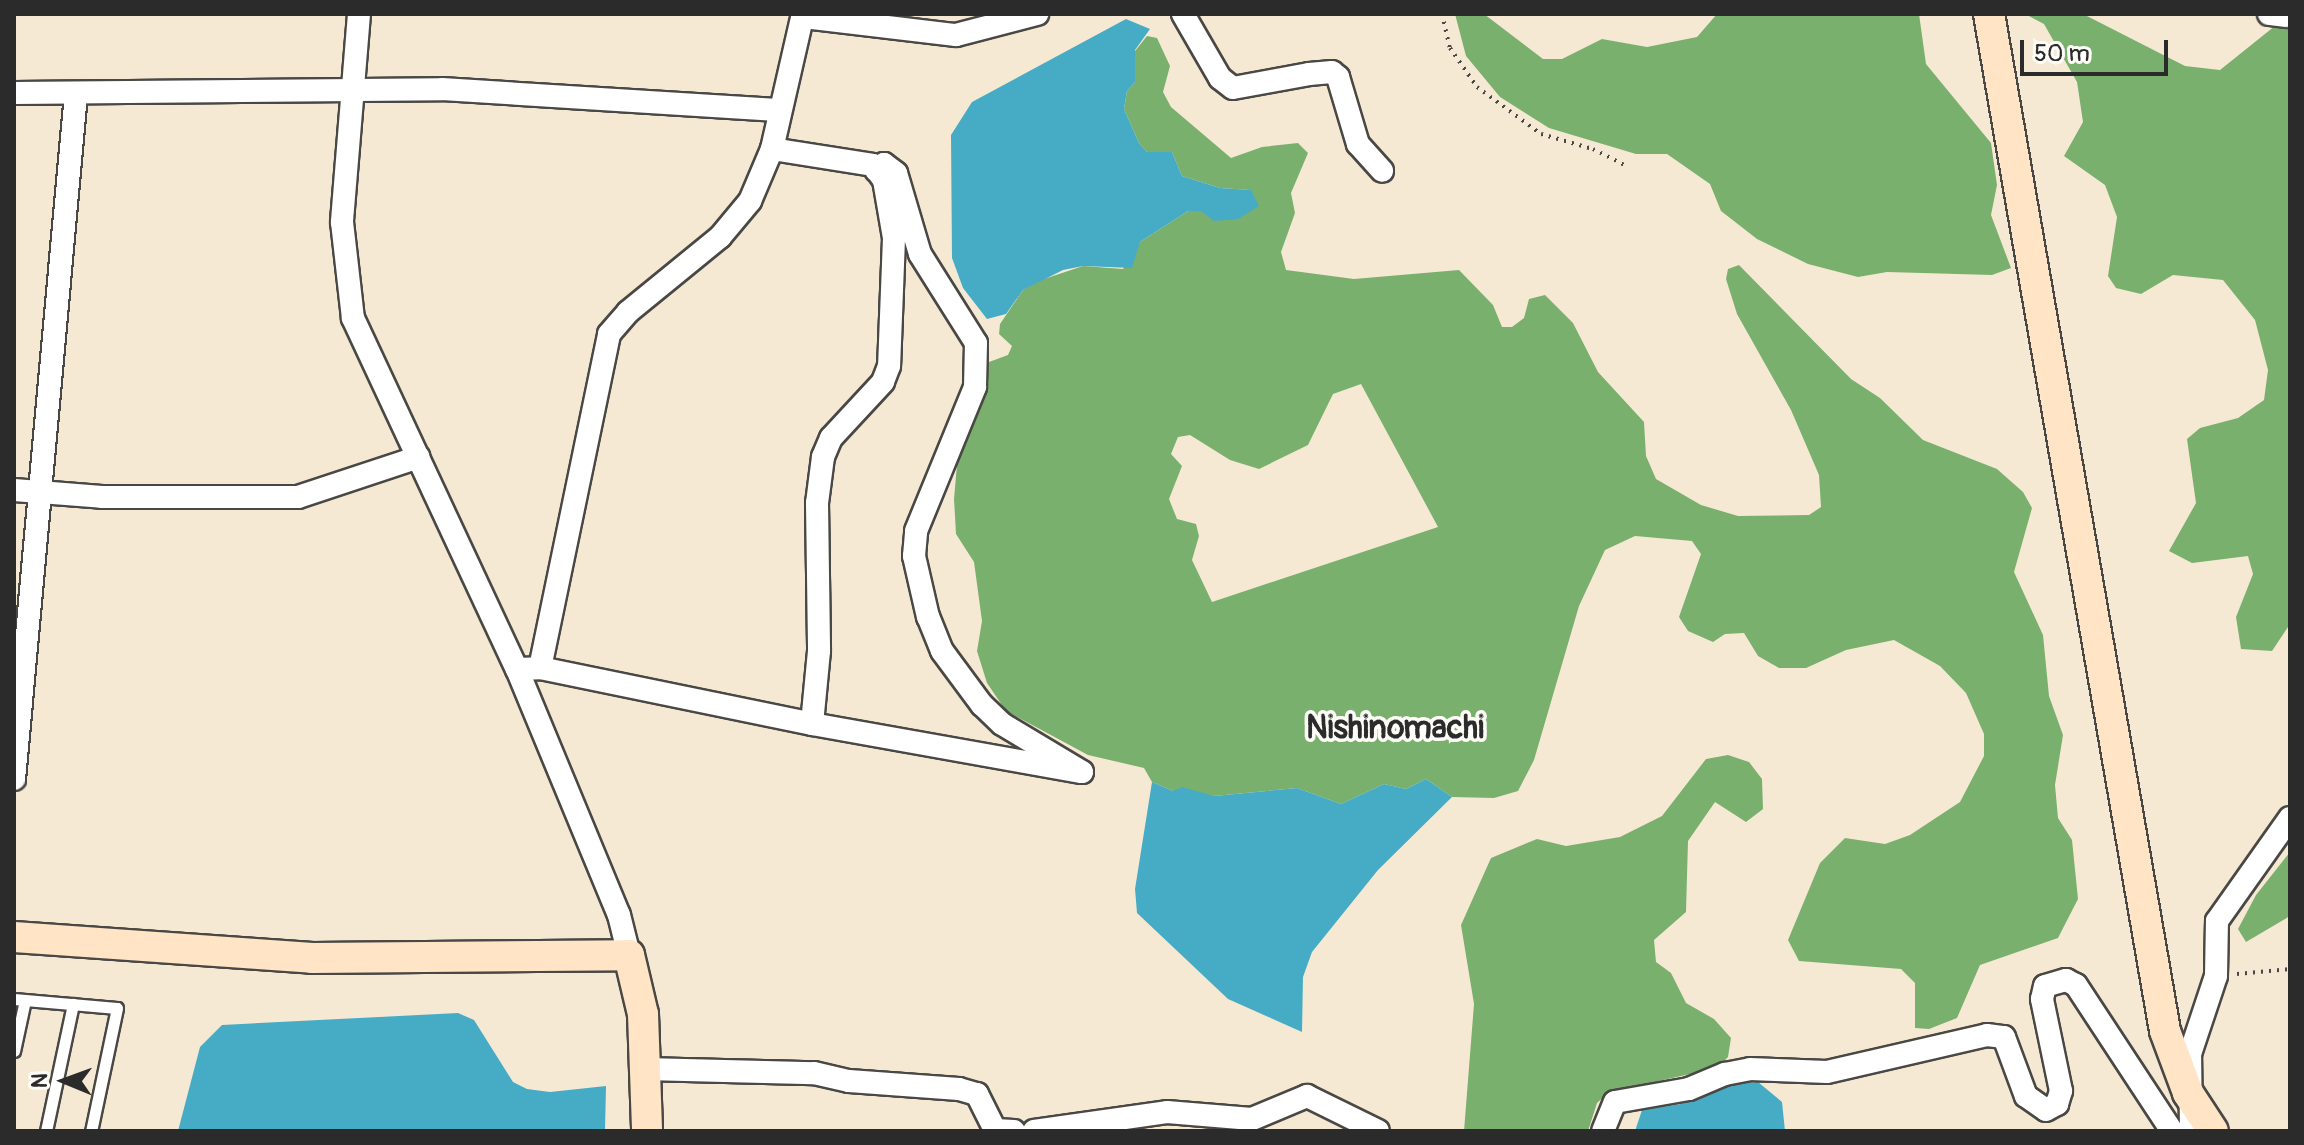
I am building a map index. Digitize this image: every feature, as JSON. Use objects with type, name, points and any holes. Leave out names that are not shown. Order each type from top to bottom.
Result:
[{"type":"street","points":[[359,14],[355,93],[342,222],[353,318],[517,669],[613,900],[643,1014],[647,1131]]},
{"type":"street","points":[[540,668],[609,334],[628,312],[720,237],[750,201],[772,149],[777,110],[794,71],[803,16],[956,35],[1037,14]]},
{"type":"street","points":[[1183,14],[1220,78],[1233,88],[1332,72],[1338,77],[1358,144],[1382,171]]},
{"type":"street","points":[[1989,14],[2165,1031],[2188,1093],[2213,1131]]},
{"type":"street","points":[[14,93],[355,93],[442,89],[777,110]]},
{"type":"street","points":[[14,779],[43,495],[76,94]]},
{"type":"street","points":[[772,149],[876,170],[884,180],[894,238],[892,345],[883,382],[831,438],[823,457],[817,503],[819,651],[812,724]]},
{"type":"street","points":[[517,669],[540,668],[812,724],[1082,772],[1002,724],[982,705],[942,651],[928,617],[914,556],[916,531],[975,387],[976,343],[920,254],[896,173],[884,164],[876,170]]},
{"type":"street","points":[[14,490],[43,495],[298,497],[419,457]]},
{"type":"street","points":[[2191,1131],[2188,1093],[2190,1054],[2216,976],[2217,921],[2290,818]]},
{"type":"street","points":[[14,937],[312,958],[629,955]]},
{"type":"street","points":[[1603,1131],[1615,1102],[1689,1089],[1725,1074],[1827,1072],[1987,1035],[2004,1037],[2026,1096],[2046,1110],[2057,1104],[2061,1091],[2042,999],[2045,986],[2066,980],[2076,985],[2172,1131]]},
{"type":"street","points":[[645,1069],[814,1073],[849,1081],[959,1089],[977,1094],[995,1130],[1014,1131]]},
{"type":"street","points":[[1034,1131],[1167,1112],[1252,1119],[1307,1096],[1378,1131]]},
{"type":"lane","points":[[14,1051],[19,999],[117,1008],[91,1131]]},
{"type":"lane","points":[[46,1131],[73,1004]]},
{"type":"path","points":[[1442,14],[1450,48],[1477,87],[1541,134],[1582,144],[1628,167]]},
{"type":"path","points":[[2216,976],[2290,969]]},
{"type":"green space","points":[[1455,14],[1484,14],[1543,59],[1562,59],[1602,39],[1647,47],[1697,37],[1717,14],[1919,14],[1926,64],[1991,143],[1997,185],[1991,215],[2011,268],[1992,275],[1887,272],[1858,277],[1808,264],[1757,239],[1721,211],[1710,184],[1667,154],[1636,154],[1549,128],[1500,97],[1466,56]]},
{"type":"green space","points":[[2025,14],[2083,14],[2185,66],[2220,70],[2290,14],[2290,624],[2272,651],[2241,649],[2236,617],[2253,574],[2248,556],[2192,563],[2169,551],[2196,503],[2187,439],[2200,428],[2238,418],[2264,400],[2268,370],[2255,320],[2223,280],[2173,275],[2141,294],[2116,288],[2108,276],[2117,217],[2105,185],[2064,156],[2083,122],[2077,82],[2044,24]]},
{"type":"green space","points":[[1147,36],[1157,38],[1170,66],[1163,92],[1171,107],[1231,158],[1262,147],[1298,143],[1308,153],[1291,193],[1295,213],[1281,252],[1286,270],[1354,279],[1459,270],[1493,305],[1502,327],[1512,327],[1524,318],[1529,299],[1545,295],[1573,323],[1598,372],[1644,422],[1646,456],[1656,479],[1701,505],[1738,516],[1809,515],[1821,507],[1819,475],[1791,410],[1737,314],[1726,279],[1728,269],[1739,265],[1851,379],[1880,398],[1923,440],[1997,469],[2023,492],[2032,508],[2014,572],[2043,635],[2049,696],[2063,735],[2055,785],[2058,818],[2072,840],[2078,899],[2058,938],[1980,965],[1957,1018],[1929,1029],[1915,1028],[1915,983],[1901,969],[1799,961],[1788,940],[1820,863],[1845,838],[1885,844],[1910,835],[1960,802],[1984,756],[1984,734],[1966,693],[1940,666],[1894,640],[1846,650],[1806,668],[1779,668],[1758,656],[1744,633],[1725,634],[1713,642],[1688,631],[1679,617],[1701,554],[1692,541],[1635,536],[1605,550],[1579,606],[1534,760],[1518,791],[1494,798],[1452,797],[1426,779],[1406,789],[1384,784],[1341,804],[1297,788],[1214,796],[1173,791],[1152,782],[1144,768],[1088,755],[1006,711],[987,683],[977,651],[982,621],[974,562],[956,534],[954,499],[959,442],[989,362],[1008,355],[1012,346],[999,334],[1000,324],[1023,290],[1038,281],[1083,266],[1123,269],[1140,242],[1188,211],[1201,211],[1250,190],[1220,188],[1182,176],[1172,152],[1147,152],[1139,143],[1124,109],[1127,91],[1135,82],[1135,51]],"holes":[[[1361,384],[1438,527],[1212,602],[1192,560],[1199,536],[1196,524],[1177,519],[1169,499],[1182,466],[1171,454],[1178,437],[1190,435],[1230,460],[1259,469],[1308,445],[1333,394]]]},
{"type":"green space","points":[[1728,755],[1749,762],[1762,779],[1763,809],[1746,822],[1715,802],[1688,841],[1686,912],[1654,940],[1656,962],[1671,973],[1686,1003],[1714,1019],[1731,1038],[1728,1057],[1717,1068],[1609,1092],[1597,1103],[1588,1131],[1464,1131],[1474,1004],[1461,925],[1491,858],[1537,839],[1566,846],[1620,837],[1662,816],[1706,759]]},
{"type":"green space","points":[[2290,852],[2290,916],[2246,942],[2238,929],[2256,895]]},
{"type":"water","points":[[1126,19],[1150,29],[1135,50],[1135,82],[1127,91],[1124,109],[1139,143],[1147,152],[1172,152],[1182,176],[1220,188],[1251,190],[1259,206],[1238,219],[1214,221],[1201,211],[1188,211],[1140,242],[1132,268],[1083,266],[1063,270],[1023,290],[1006,314],[987,319],[963,288],[952,258],[951,135],[972,102]]},
{"type":"water","points":[[1426,779],[1452,797],[1378,870],[1312,952],[1303,977],[1302,1032],[1228,999],[1137,913],[1135,889],[1152,782],[1173,791],[1182,787],[1214,796],[1297,788],[1341,804],[1384,784],[1406,789]]},
{"type":"water","points":[[458,1013],[474,1020],[513,1082],[527,1089],[550,1092],[606,1086],[605,1131],[178,1131],[200,1047],[222,1025]]},
{"type":"water","points":[[1758,1082],[1782,1102],[1785,1131],[1635,1131],[1642,1110],[1681,1104],[1734,1083]]},
{"type":"district","name":"Nishinomachi","points":[[1395,728]]}]
